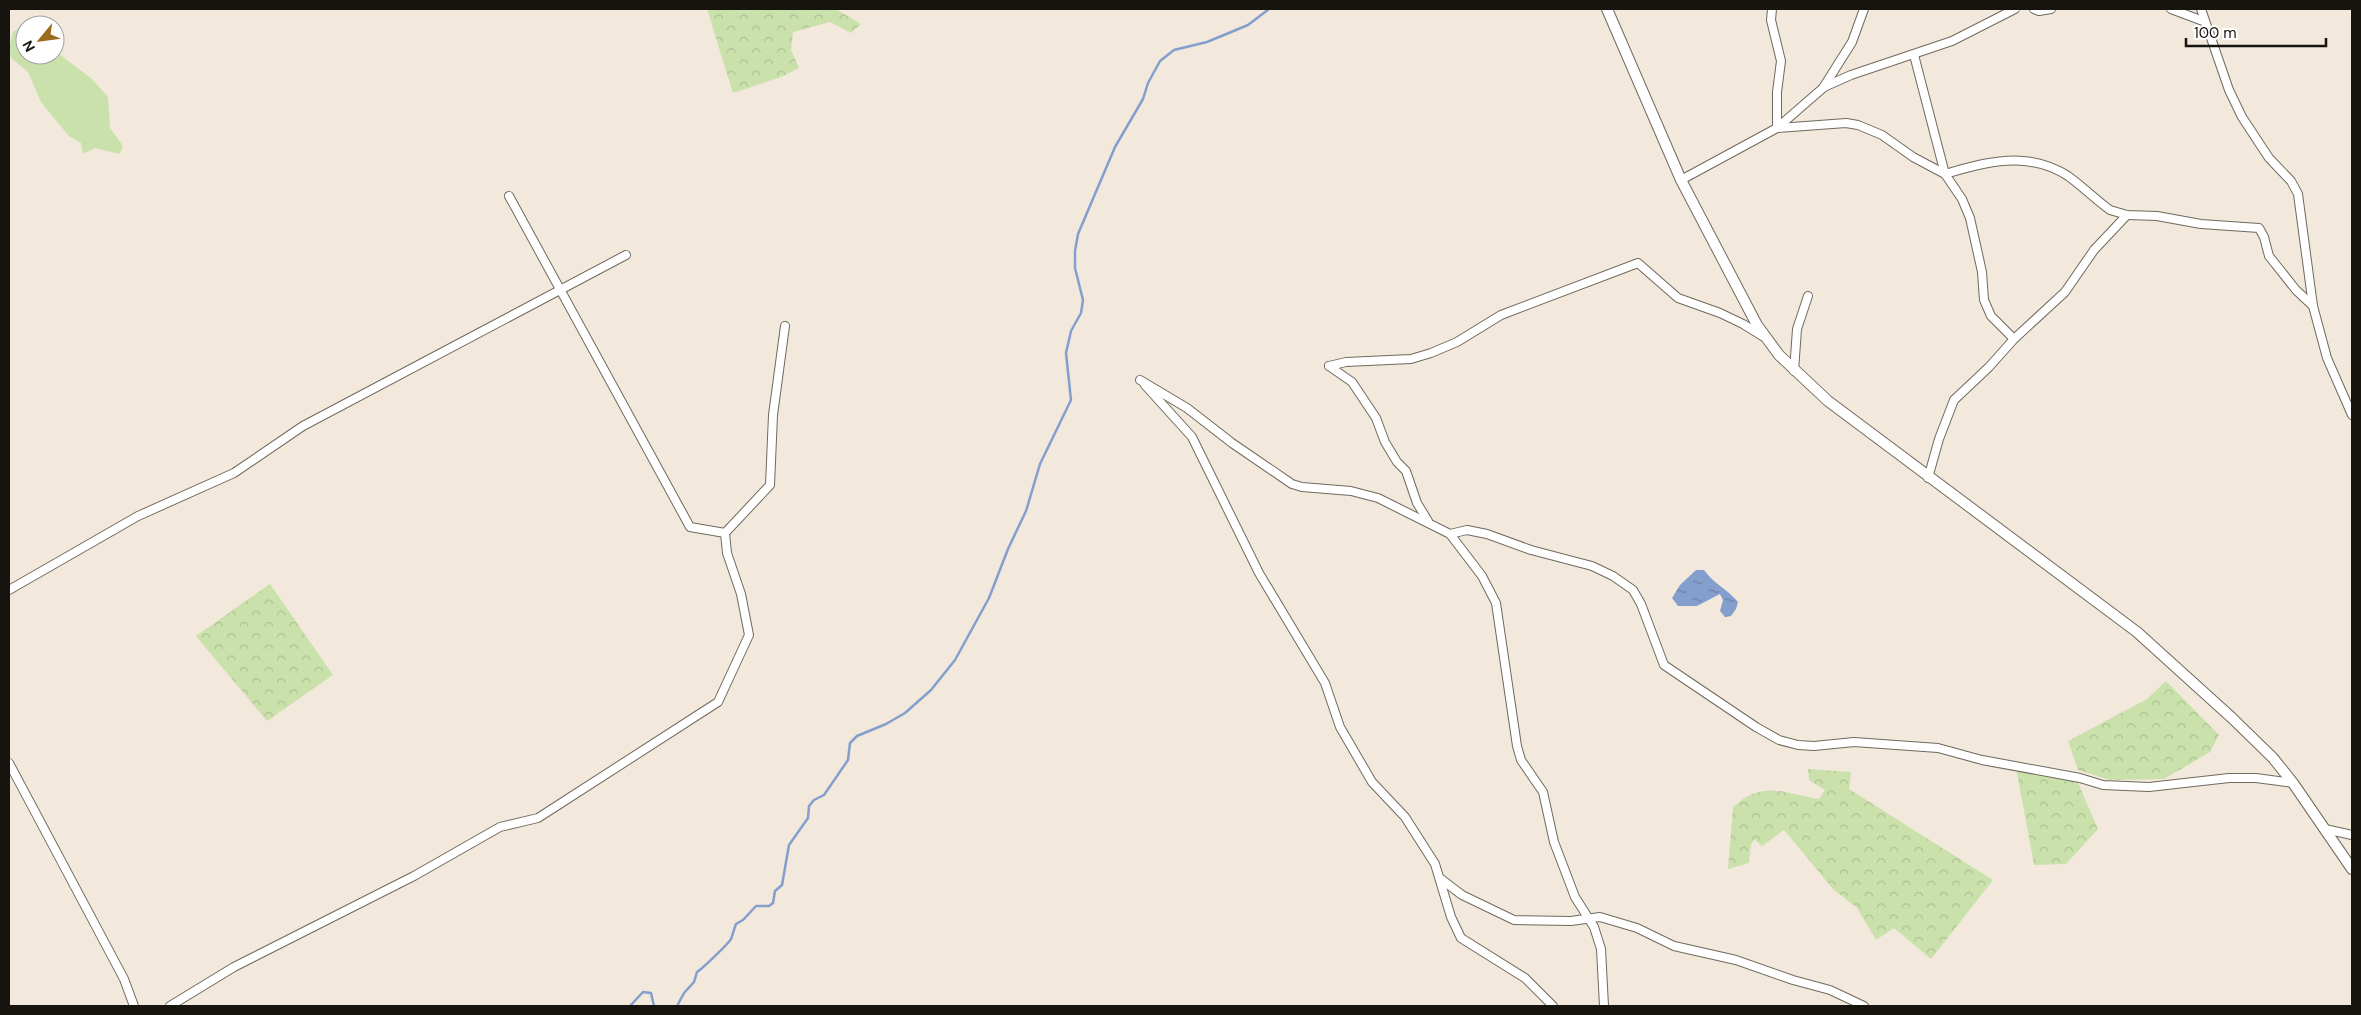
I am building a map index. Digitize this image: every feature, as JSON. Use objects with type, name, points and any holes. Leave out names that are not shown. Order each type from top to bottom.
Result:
[{"type":"street","points":[[1607,9],[1681,180],[1766,338],[1794,371],[1828,401],[1863,426],[1928,478],[2004,530],[2129,625],[2232,718],[2272,758],[2293,783],[2352,869]]},
{"type":"street","points":[[1772,9],[1771,20],[1781,61],[1777,92],[1777,128]]},
{"type":"street","points":[[1823,88],[1852,42],[1864,9]]},
{"type":"street","points":[[1681,180],[1777,128],[1823,88],[1851,75],[1914,55],[1966,35],[2006,12],[2016,9]]},
{"type":"street","points":[[2034,9],[2039,11],[2051,9]]},
{"type":"street","points":[[2171,9],[2203,21]]},
{"type":"street","points":[[2201,9],[2203,21],[2229,90],[2242,117],[2269,158],[2291,181],[2298,194],[2313,306],[2327,358],[2352,415]]},
{"type":"street","points":[[1914,55],[1945,174],[1962,199],[1970,218],[1982,272],[1984,300],[1987,310],[2014,338]]},
{"type":"street","points":[[1777,128],[1846,123],[1858,125],[1877,132],[1913,157],[1945,174],[2000,160],[2048,167],[2068,176],[2110,210],[2128,215],[2157,216],[2201,224],[2259,228],[2264,237],[2269,256],[2296,290],[2313,306]]},
{"type":"street","points":[[510,196],[690,527],[725,532]]},
{"type":"street","points":[[1928,478],[1939,439],[1954,400],[1984,372],[2014,338],[2066,292],[2094,250],[2128,215]]},
{"type":"street","points":[[9,590],[138,516],[234,473],[303,426],[626,256]]},
{"type":"street","points":[[1428,522],[1417,503],[1406,471],[1397,462],[1385,442],[1376,418],[1352,382],[1329,366],[1346,362],[1411,359],[1431,353],[1457,342],[1501,315],[1638,263],[1678,298],[1720,313],[1766,338]]},
{"type":"street","points":[[1794,371],[1797,330],[1808,296]]},
{"type":"street","points":[[170,1006],[234,967],[414,876],[500,827],[538,818],[718,702],[749,636],[741,594],[727,553],[725,532],[770,485],[773,415],[785,326]]},
{"type":"street","points":[[1553,1006],[1525,978],[1461,938],[1451,917],[1436,864],[1415,830],[1372,782],[1340,727],[1325,683],[1259,572],[1192,437],[1140,380],[1187,408],[1232,443],[1292,484],[1302,487],[1350,491],[1378,498],[1450,534],[1482,576],[1496,603],[1517,746],[1521,760],[1544,792],[1554,842],[1575,897],[1590,918],[1601,949],[1604,1006]]},
{"type":"street","points":[[1450,534],[1467,530],[1486,534],[1531,550],[1592,566],[1613,576],[1633,590],[1641,604],[1664,665],[1756,728],[1779,740],[1798,745],[1814,746],[1854,742],[1938,748],[1982,760],[2103,784],[2149,787],[2229,778],[2256,778],[2293,783]]},
{"type":"street","points":[[9,763],[124,979],[134,1006]]},
{"type":"street","points":[[2325,829],[2352,834]]},
{"type":"street","points":[[1441,879],[1462,895],[1514,920],[1562,921],[1600,917],[1637,928],[1674,946],[1736,960],[1793,980],[1830,990],[1864,1006]]},
{"type":"green space","points":[[707,9],[836,9],[861,24],[851,33],[830,22],[793,32],[791,50],[799,68],[781,77],[733,93]]},
{"type":"green space","points":[[15,31],[15,61],[11,58],[9,48]]},
{"type":"green space","points":[[65,59],[92,79],[108,97],[110,128],[123,146],[120,154],[95,148],[83,154],[81,143],[69,136],[41,102],[28,72],[20,65],[65,65]]},
{"type":"green space","points":[[270,584],[333,675],[267,721],[196,636]]},
{"type":"green space","points":[[2166,681],[2219,735],[2210,752],[2164,779],[2110,780],[2078,770],[2068,741],[2147,699]]},
{"type":"green space","points":[[2015,762],[2050,769],[2076,778],[2098,829],[2066,864],[2034,865]]},
{"type":"green space","points":[[1808,769],[1851,772],[1849,789],[1993,880],[1931,959],[1894,928],[1876,940],[1857,908],[1833,889],[1784,830],[1762,846],[1754,839],[1751,845],[1749,863],[1728,869],[1733,807],[1744,799],[1764,791],[1784,792],[1819,799],[1825,790],[1809,780]]},
{"type":"water","points":[[1696,570],[1704,570],[1738,602],[1731,616],[1725,617],[1720,611],[1723,600],[1720,594],[1697,606],[1678,606],[1672,598],[1680,585]]},
{"type":"waterway","points":[[677,1006],[684,993],[694,982],[697,972],[731,939],[736,924],[743,920],[756,906],[769,906],[773,903],[775,891],[782,885],[789,845],[808,818],[809,806],[814,800],[824,795],[848,760],[850,743],[857,736],[886,724],[905,713],[931,690],[955,660],[989,598],[1008,549],[1026,511],[1040,464],[1071,400],[1066,353],[1071,331],[1081,313],[1083,300],[1075,268],[1078,234],[1115,147],[1143,99],[1148,83],[1160,61],[1174,50],[1207,42],[1248,25],[1269,9]]},
{"type":"waterway","points":[[630,1006],[643,992],[651,993],[654,1006]]}]
